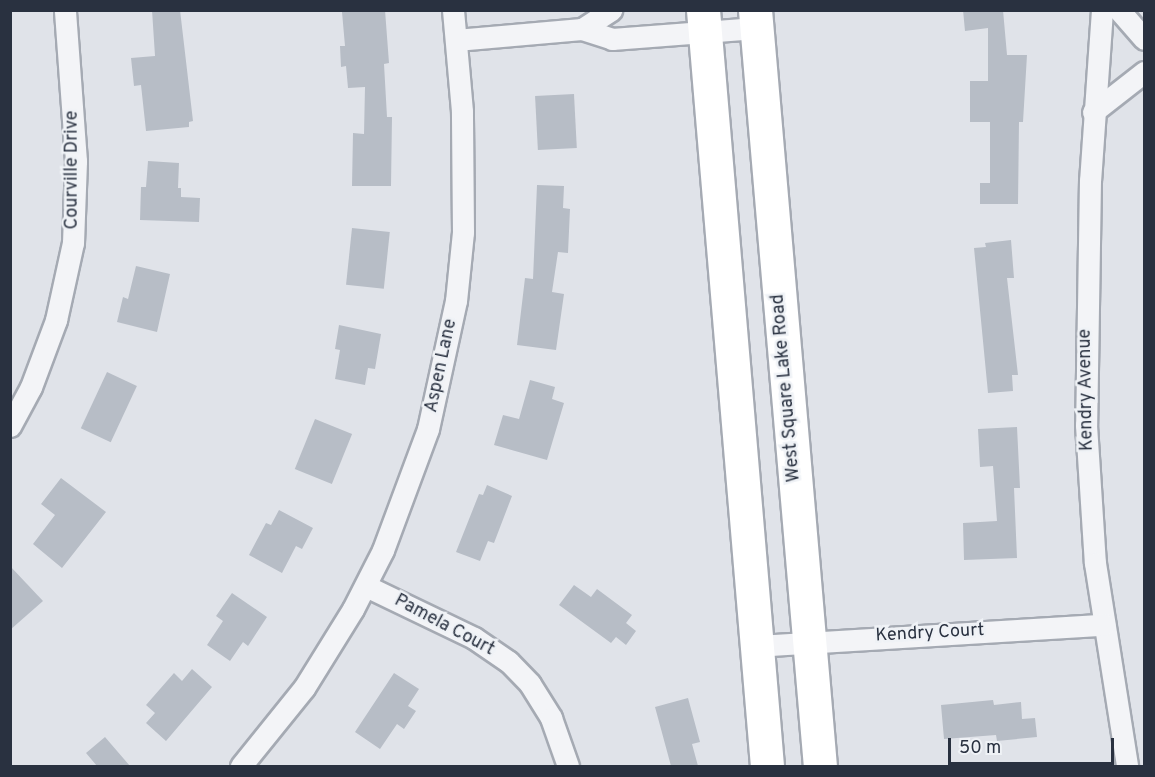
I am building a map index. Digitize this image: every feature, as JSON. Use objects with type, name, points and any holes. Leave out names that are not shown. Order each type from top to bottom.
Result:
[{"type":"highway","name":"West Square Lake Road","points":[[756,19],[820,766]]},
{"type":"highway","points":[[703,21],[767,766]]},
{"type":"street","name":"Courville Drive","points":[[10,426],[31,387],[56,320],[73,243],[76,161],[65,10]]},
{"type":"street","name":"Aspen Lane","points":[[241,766],[304,688],[366,586],[406,495],[428,429],[454,311],[464,171],[453,10]]},
{"type":"street","points":[[582,29],[612,10]]},
{"type":"street","name":"Kendry Avenue","points":[[1102,10],[1093,112],[1086,425],[1089,497],[1104,625],[1127,766]]},
{"type":"street","points":[[1119,10],[1144,39]]},
{"type":"street","points":[[456,40],[582,29],[612,39],[703,21],[756,19]]},
{"type":"street","points":[[1093,112],[1144,72]]},
{"type":"street","name":"Pamela Court","points":[[366,586],[474,638],[509,662],[530,684],[551,718],[568,766]]},
{"type":"street","name":"Kendry Court","points":[[756,646],[1104,625]]},
{"type":"building","points":[[152,10],[180,10],[193,121],[189,122],[189,127],[146,131],[141,85],[134,86],[131,58],[155,56]]},
{"type":"building","points":[[385,10],[389,63],[384,64],[387,117],[392,117],[391,186],[352,186],[353,133],[364,134],[365,87],[348,88],[346,66],[341,67],[340,46],[345,46],[342,12]]},
{"type":"building","points":[[963,10],[1003,10],[1007,55],[1027,55],[1023,122],[1019,122],[1018,204],[980,204],[980,183],[990,183],[990,122],[970,122],[970,81],[988,81],[988,28],[965,31]]},
{"type":"building","points":[[574,94],[577,148],[538,150],[535,96]]},
{"type":"building","points":[[148,161],[179,163],[178,188],[181,188],[181,197],[200,198],[199,222],[140,220],[141,187],[146,187]]},
{"type":"building","points":[[537,185],[564,186],[563,208],[570,209],[568,253],[558,252],[552,292],[564,294],[556,350],[517,345],[525,278],[533,279]]},
{"type":"building","points":[[352,228],[390,232],[384,289],[346,285]]},
{"type":"building","points":[[1011,240],[1014,278],[1007,278],[1018,375],[1012,375],[1013,391],[988,393],[974,248],[986,247],[985,243]]},
{"type":"building","points":[[136,266],[170,274],[157,332],[117,322],[123,297],[128,299]]},
{"type":"building","points":[[339,325],[381,334],[375,369],[368,368],[365,385],[335,379],[340,350],[335,349]]},
{"type":"building","points":[[107,372],[137,386],[111,442],[81,428]]},
{"type":"building","points":[[530,380],[555,387],[552,399],[564,403],[547,460],[494,445],[503,415],[519,419]]},
{"type":"building","points":[[315,419],[352,434],[332,484],[295,469]]},
{"type":"building","points":[[1017,427],[1020,488],[1014,488],[1017,558],[964,560],[963,523],[997,521],[993,466],[980,467],[978,429]]},
{"type":"building","points":[[61,478],[106,512],[62,568],[33,544],[55,515],[41,504]]},
{"type":"building","points":[[487,485],[512,496],[494,543],[488,541],[480,561],[456,552],[479,494],[483,495]]},
{"type":"building","points":[[279,510],[313,528],[302,549],[296,546],[282,573],[249,555],[266,523],[271,525]]},
{"type":"building","points":[[10,566],[43,601],[10,630]]},
{"type":"building","points":[[574,585],[591,597],[597,589],[632,615],[626,623],[636,631],[626,645],[616,637],[611,643],[559,605]]},
{"type":"building","points":[[232,593],[267,617],[248,646],[243,642],[230,661],[207,645],[223,621],[216,616]]},
{"type":"building","points":[[192,669],[212,687],[166,741],[146,723],[155,713],[146,705],[174,673],[182,681]]},
{"type":"building","points":[[394,673],[419,689],[408,706],[416,711],[404,729],[397,724],[380,749],[355,732]]},
{"type":"building","points":[[688,698],[700,742],[692,744],[698,766],[671,766],[655,707]]},
{"type":"building","points":[[993,700],[994,705],[1021,702],[1022,719],[1035,718],[1037,737],[997,741],[996,735],[944,739],[941,705]]},
{"type":"building","points":[[105,737],[130,766],[97,766],[86,753]]}]
